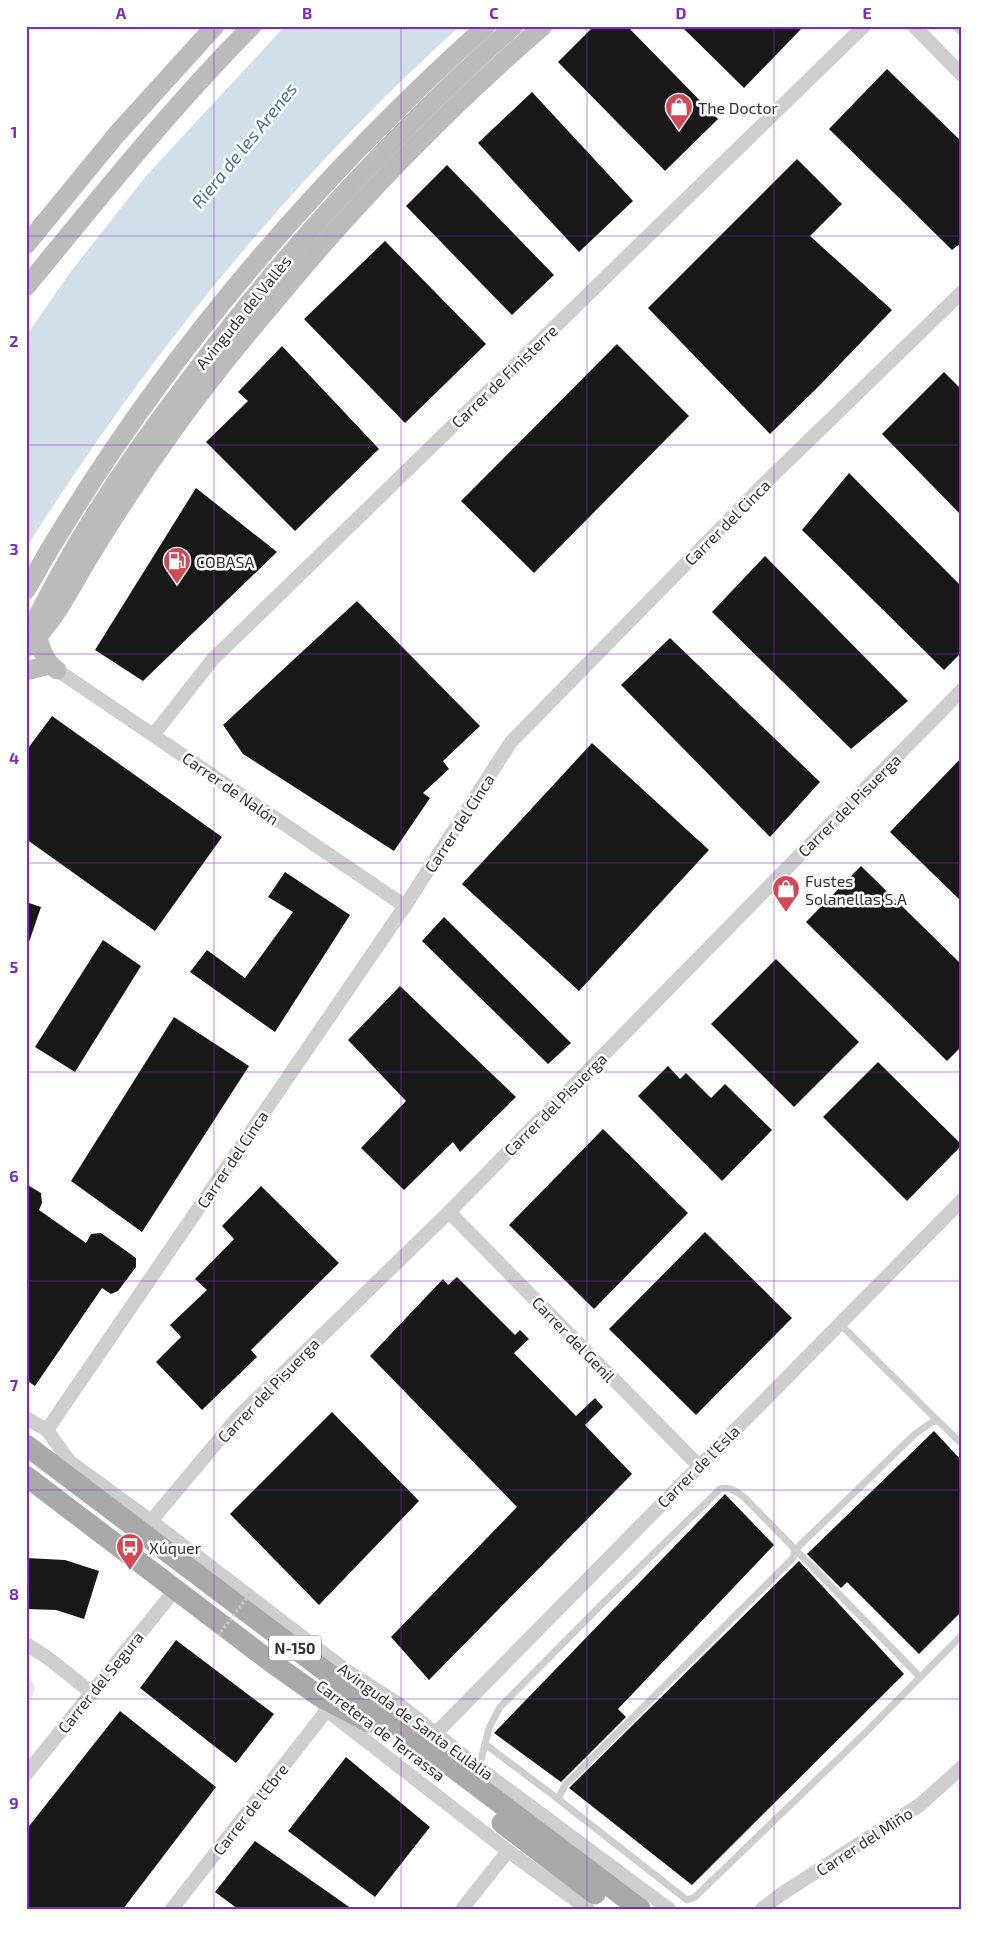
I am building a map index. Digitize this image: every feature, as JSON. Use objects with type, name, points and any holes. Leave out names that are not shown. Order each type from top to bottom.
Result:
[{"type":"main road","points":[[26,246],[117,134],[216,26]]},
{"type":"main road","points":[[26,287],[142,147],[252,26]]},
{"type":"main road","name":"Avinguda del Vallès","points":[[26,590],[128,428],[220,306],[266,250],[362,146],[415,92],[486,26]]},
{"type":"main road","name":"Avinguda del Vallès","points":[[31,637],[60,570],[159,419],[227,329],[336,200],[423,111],[514,26]]},
{"type":"main road","points":[[26,671],[53,668],[31,637],[53,619],[93,551],[164,443],[234,349],[302,268],[389,172],[496,67],[542,26]]},
{"type":"main road","points":[[26,1433],[70,1462]]},
{"type":"main road","name":"Carretera de Terrassa","points":[[26,1445],[416,1740],[559,1857],[616,1909]]},
{"type":"main road","name":"Carretera de Terrassa","points":[[26,1461],[369,1722],[559,1857],[640,1909]]},
{"type":"main road","points":[[26,1476],[323,1703],[369,1722]]},
{"type":"main road","points":[[26,1486],[50,1494]]},
{"type":"street","name":"Carrer de Finisterre","points":[[154,734],[213,659],[864,26]]},
{"type":"street","points":[[914,26],[962,75]]},
{"type":"street","name":"Carrer del Cinca","points":[[47,1430],[405,906],[511,742],[767,481],[962,292]]},
{"type":"street","name":"Carrer de Nalón","points":[[53,668],[154,734],[232,790],[405,906]]},
{"type":"street","name":"Carrer del Pisuerga","points":[[151,1521],[239,1416],[449,1212],[962,690]]},
{"type":"street","name":"Carrer de l'Esla","points":[[436,1733],[962,1200]]},
{"type":"street","name":"Carrer del Genil","points":[[449,1212],[698,1466]]},
{"type":"street","name":"Avinguda de Santa Eulàlia","points":[[26,1418],[47,1430],[70,1462],[151,1521],[347,1672],[400,1705],[479,1768],[669,1909]]},
{"type":"street","name":"Carrer del Segura","points":[[29,1766],[92,1693],[175,1590]]},
{"type":"street","points":[[26,1644],[48,1658],[92,1693]]},
{"type":"street","name":"Carretera de Terrassa","points":[[347,1672],[416,1740]]},
{"type":"street","points":[[323,1703],[508,1851],[588,1909]]},
{"type":"street","name":"Carrer de l'Ebre","points":[[172,1909],[323,1703]]},
{"type":"street","name":"Carrer del Miño","points":[[762,1909],[780,1895],[921,1804],[962,1767]]},
{"type":"street","points":[[462,1909],[508,1851]]},
{"type":"lane","points":[[955,26],[962,33]]},
{"type":"lane","points":[[840,1324],[962,1444]]},
{"type":"lane","points":[[558,1798],[565,1785],[793,1558],[795,1550],[915,1434],[932,1422],[938,1421]]},
{"type":"lane","points":[[479,1768],[488,1728],[500,1707],[720,1489],[726,1487],[745,1498],[920,1677]]},
{"type":"lane","points":[[485,1744],[558,1798],[687,1900],[695,1897],[844,1754],[962,1635]]},
{"type":"path","points":[[218,1636],[254,1588]]},
{"type":"shaded area","points":[[26,1676],[30,1678],[35,1687],[32,1698],[26,1701]]},
{"type":"water","name":"Riera de les Arenes","points":[[285,26],[460,26],[338,145],[225,272],[121,407],[26,548],[26,336],[69,274],[146,176]]},
{"type":"building","points":[[594,26],[627,26],[718,119],[665,171],[558,62]]},
{"type":"building","points":[[681,26],[804,26],[744,88]]},
{"type":"building","points":[[887,69],[962,142],[962,242],[952,250],[829,129]]},
{"type":"building","points":[[532,92],[633,201],[579,252],[478,143]]},
{"type":"building","points":[[797,159],[842,204],[810,236],[892,310],[770,434],[648,308]]},
{"type":"building","points":[[447,165],[554,275],[512,315],[406,206]]},
{"type":"building","points":[[385,241],[486,344],[405,423],[304,319]]},
{"type":"building","points":[[617,344],[689,416],[534,573],[461,501]]},
{"type":"building","points":[[282,346],[379,449],[295,531],[206,442],[248,401],[238,392]]},
{"type":"building","points":[[944,372],[962,390],[962,516],[882,434]]},
{"type":"building","points":[[849,473],[962,587],[962,652],[944,670],[802,530]]},
{"type":"building","points":[[196,488],[277,552],[143,681],[95,650]]},
{"type":"building","points":[[765,556],[908,701],[851,749],[712,612]]},
{"type":"building","points":[[357,601],[480,726],[443,761],[449,769],[423,793],[430,798],[394,851],[243,754],[223,725]]},
{"type":"building","points":[[670,638],[820,782],[770,837],[621,685]]},
{"type":"building","points":[[52,716],[222,837],[155,931],[26,839],[26,751]]},
{"type":"building","points":[[592,743],[709,850],[579,991],[462,884]]},
{"type":"building","points":[[962,757],[962,902],[890,832]]},
{"type":"building","points":[[861,866],[962,965],[962,1046],[947,1061],[806,922]]},
{"type":"building","points":[[285,872],[350,915],[275,1032],[190,972],[207,950],[245,978],[293,912],[268,897]]},
{"type":"building","points":[[26,902],[41,907],[28,945],[26,945]]},
{"type":"building","points":[[444,917],[571,1043],[548,1064],[422,941]]},
{"type":"building","points":[[103,940],[141,966],[75,1072],[35,1047]]},
{"type":"building","points":[[776,959],[859,1042],[794,1107],[711,1024]]},
{"type":"building","points":[[400,986],[516,1097],[460,1152],[453,1142],[404,1190],[361,1148],[406,1101],[348,1040]]},
{"type":"building","points":[[174,1017],[249,1066],[142,1232],[71,1181]]},
{"type":"building","points":[[878,1062],[962,1145],[907,1201],[823,1117]]},
{"type":"building","points":[[668,1066],[680,1079],[686,1073],[711,1098],[725,1084],[772,1130],[722,1181],[638,1096]]},
{"type":"building","points":[[603,1129],[688,1213],[594,1309],[509,1225]]},
{"type":"building","points":[[26,1184],[41,1193],[42,1203],[39,1210],[86,1243],[91,1234],[101,1233],[136,1258],[136,1267],[118,1291],[111,1294],[102,1288],[35,1386],[26,1380]]},
{"type":"building","points":[[261,1186],[339,1263],[251,1350],[257,1357],[202,1410],[156,1362],[181,1337],[170,1325],[207,1290],[195,1279],[234,1239],[222,1226]]},
{"type":"building","points":[[705,1232],[792,1318],[696,1415],[609,1329]]},
{"type":"building","points":[[457,1277],[515,1335],[520,1330],[529,1339],[514,1353],[576,1416],[595,1398],[603,1407],[585,1425],[632,1474],[429,1680],[391,1637],[517,1507],[370,1356],[443,1279],[448,1285]]},
{"type":"building","points":[[332,1412],[419,1501],[319,1605],[230,1514]]},
{"type":"building","points":[[934,1431],[962,1461],[962,1611],[919,1654],[847,1582],[841,1588],[807,1554]]},
{"type":"building","points":[[725,1494],[774,1545],[618,1709],[626,1717],[561,1782],[494,1733]]},
{"type":"building","points":[[26,1558],[65,1560],[99,1571],[84,1619],[56,1610],[26,1609]]},
{"type":"building","points":[[799,1561],[904,1674],[692,1885],[569,1788]]},
{"type":"building","points":[[176,1640],[274,1714],[236,1763],[140,1688]]},
{"type":"building","points":[[120,1711],[216,1787],[123,1909],[26,1909],[26,1830]]},
{"type":"building","points":[[346,1757],[430,1827],[375,1897],[288,1831]]},
{"type":"building","points":[[255,1841],[352,1909],[238,1909],[215,1892]]},
{"type":"place","name":"The Doctor","points":[[679,131]]},
{"type":"place","name":"COBASA","points":[[177,585]]},
{"type":"place","name":"Fustes Solanellas S.A","points":[[786,913]]},
{"type":"place","name":"Xúquer","points":[[130,1571]]}]
